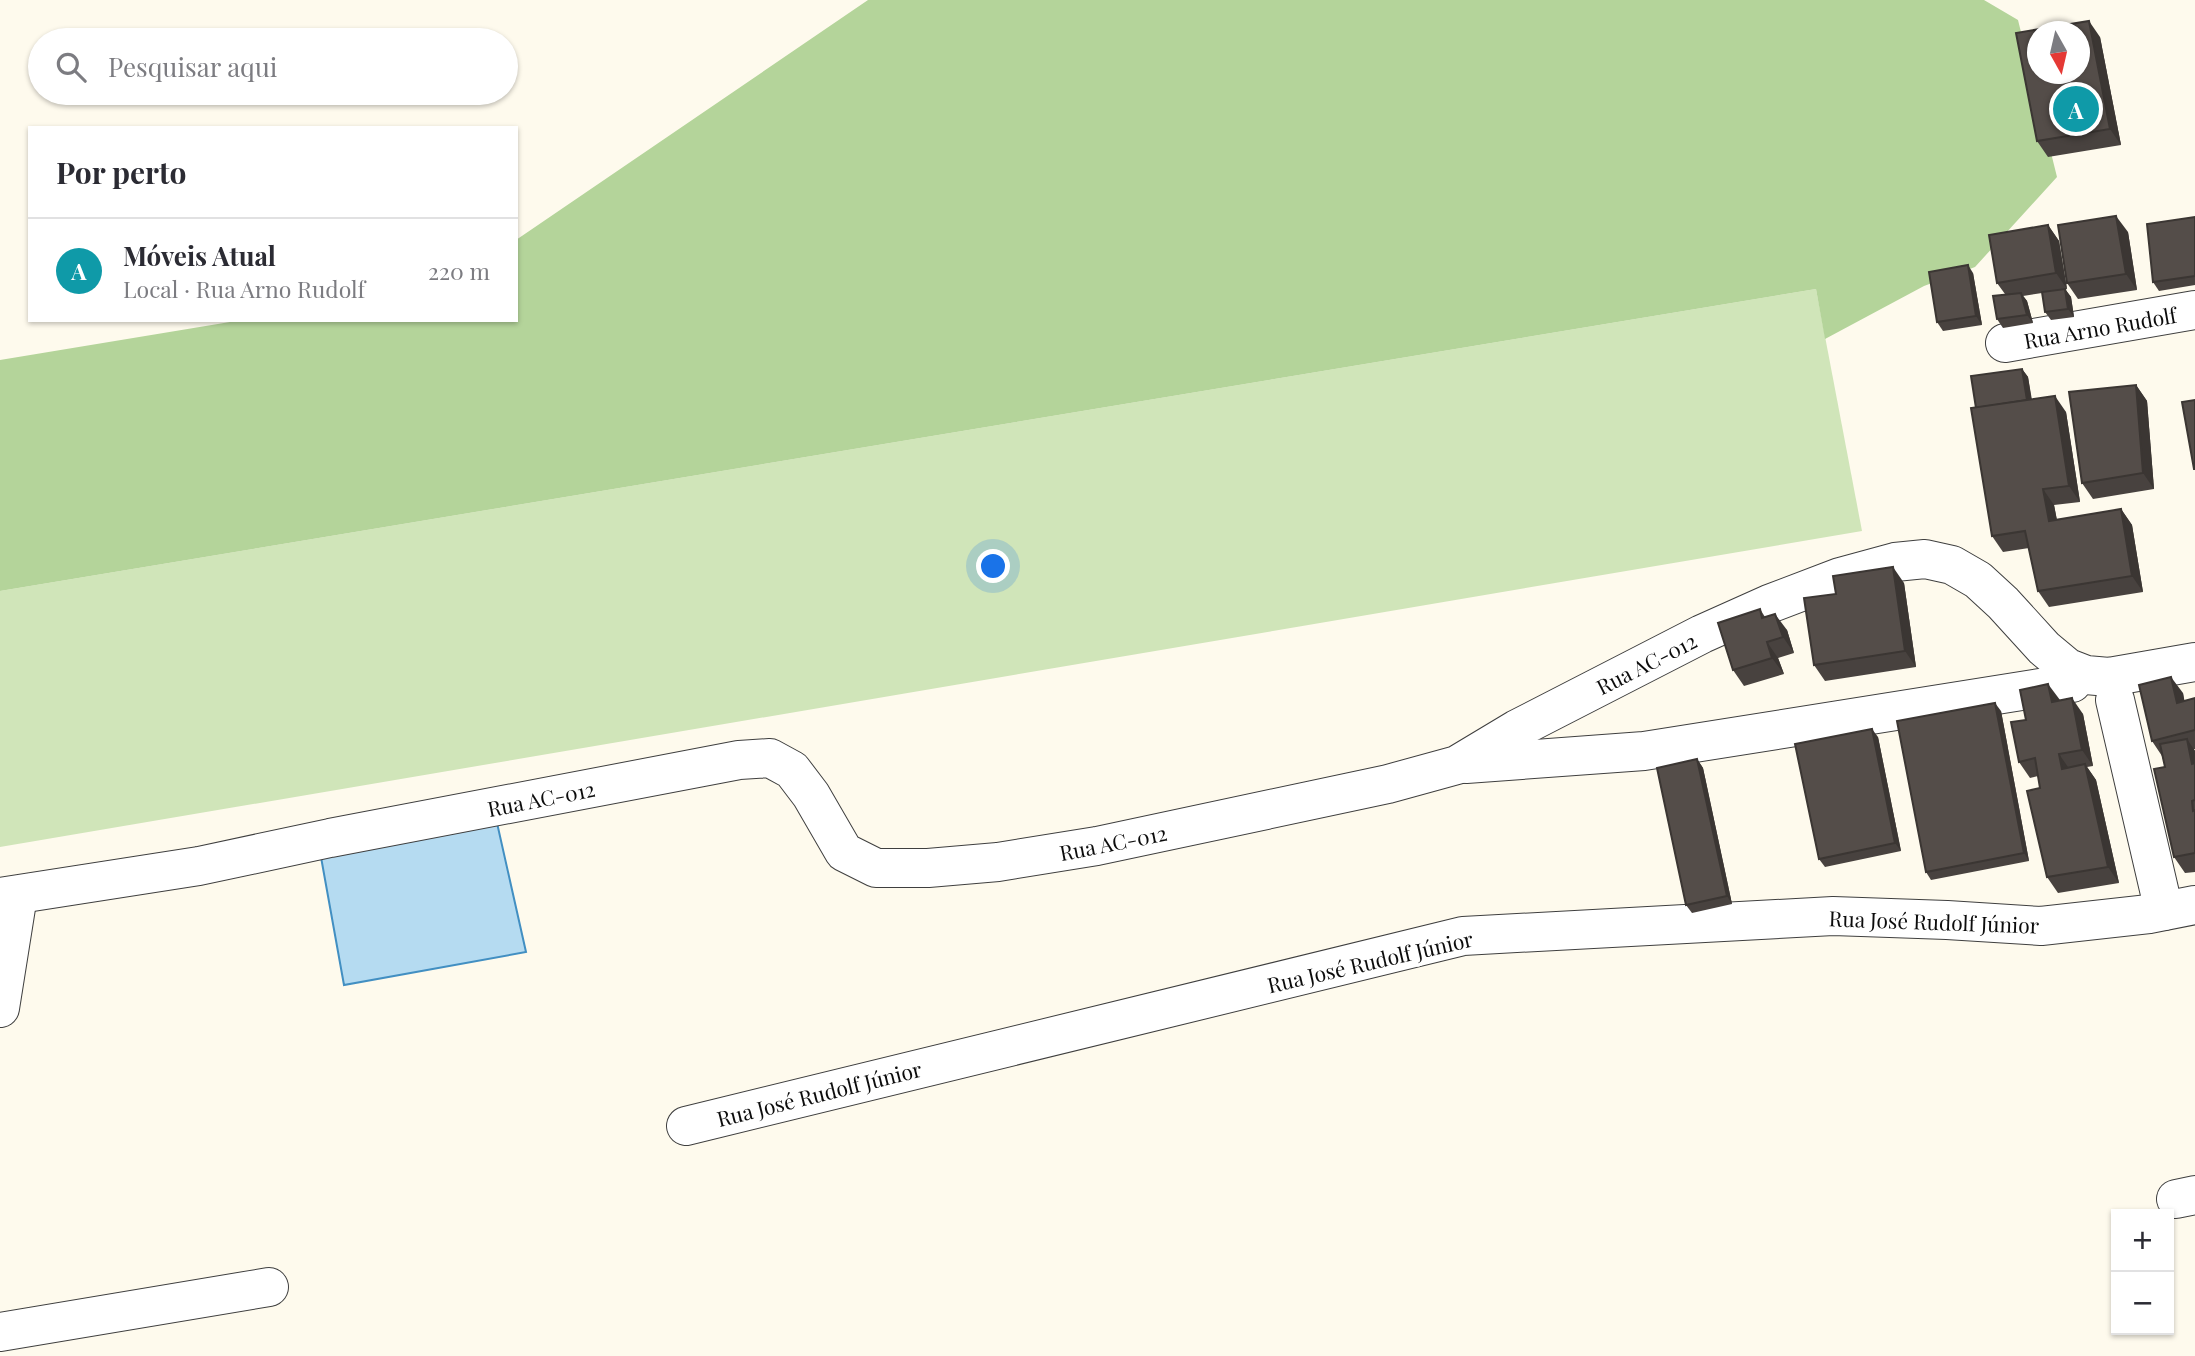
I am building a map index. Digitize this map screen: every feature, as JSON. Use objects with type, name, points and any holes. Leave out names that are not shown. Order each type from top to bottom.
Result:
[{"type":"street","name":"Rua Arno Rudolf","points":[[2005,344],[2195,310]]},
{"type":"street","name":"Rua AC-012","points":[[9,896],[199,866],[330,838],[739,760],[770,758],[792,770],[811,795],[844,852],[876,868],[928,868],[998,862],[1097,846],[1388,784],[1457,765],[1517,729],[1703,634],[1769,604],[1840,577],[1895,562],[1925,559],[1952,565],[2003,603],[2044,649],[2068,668],[2112,689],[2195,662]]},
{"type":"street","points":[[1457,765],[1644,751],[2112,689],[2179,908]]},
{"type":"street","points":[[0,1007],[9,896]]},
{"type":"street","name":"Rua José Rudolf Júnior","points":[[686,1126],[1464,936],[1833,916],[2041,926],[2179,908]]},
{"type":"street","points":[[0,1332],[269,1287]]},
{"type":"green space","points":[[868,0],[1984,0],[2018,20],[2027,56],[2027,84],[2034,84],[2057,177],[1975,267],[1924,286],[1825,339],[1816,289],[0,591],[0,360],[230,322],[518,322],[518,239]]},
{"type":"green space","points":[[1816,289],[1862,531],[0,847],[0,591]]},
{"type":"water","points":[[495,814],[526,952],[344,985],[319,846]]},
{"type":"building","points":[[2090,26],[2110,129],[2037,141],[2016,33],[2027,31],[2027,84],[2090,84]]},
{"type":"building","points":[[2116,216],[2126,274],[2067,283],[2058,225]]},
{"type":"building","points":[[2195,217],[2195,276],[2153,282],[2147,224]]},
{"type":"building","points":[[2048,225],[2056,273],[1997,283],[1989,235]]},
{"type":"building","points":[[1968,265],[1976,316],[1937,322],[1929,272]]},
{"type":"building","points":[[2065,289],[2068,309],[2045,312],[2042,292]]},
{"type":"building","points":[[2021,293],[2027,315],[1997,319],[1993,296]]},
{"type":"building","points":[[2022,369],[2027,400],[1976,408],[1971,376]]},
{"type":"building","points":[[2136,385],[2143,473],[2082,483],[2069,392]]},
{"type":"building","points":[[2055,396],[2069,486],[2043,489],[2049,521],[2121,509],[2132,576],[2038,591],[2025,531],[1992,536],[1971,408]]},
{"type":"building","points":[[2195,400],[2195,469],[2194,469],[2182,402]]},
{"type":"building","points":[[1893,567],[1905,651],[1814,665],[1804,598],[1836,594],[1833,576]]},
{"type":"building","points":[[1760,609],[1762,618],[1775,614],[1783,637],[1767,642],[1772,658],[1733,670],[1718,623]]},
{"type":"building","points":[[2171,677],[2177,703],[2195,698],[2195,730],[2152,741],[2139,685]]},
{"type":"building","points":[[2048,684],[2052,702],[2072,698],[2082,750],[2059,754],[2062,769],[2085,764],[2108,867],[2047,877],[2027,791],[2040,788],[2035,758],[2019,762],[2011,722],[2026,720],[2020,690]]},
{"type":"building","points":[[1995,703],[2024,853],[1926,872],[1897,721]]},
{"type":"building","points":[[1872,729],[1895,843],[1819,859],[1795,744]]},
{"type":"building","points":[[2187,739],[2192,764],[2195,763],[2195,800],[2192,801],[2193,811],[2195,810],[2195,853],[2174,857],[2154,769],[2165,767],[2160,744]]},
{"type":"building","points":[[1697,759],[1727,896],[1686,905],[1657,768]]},
{"type":"place","name":"Móveis Atual","points":[[2076,109]]}]
